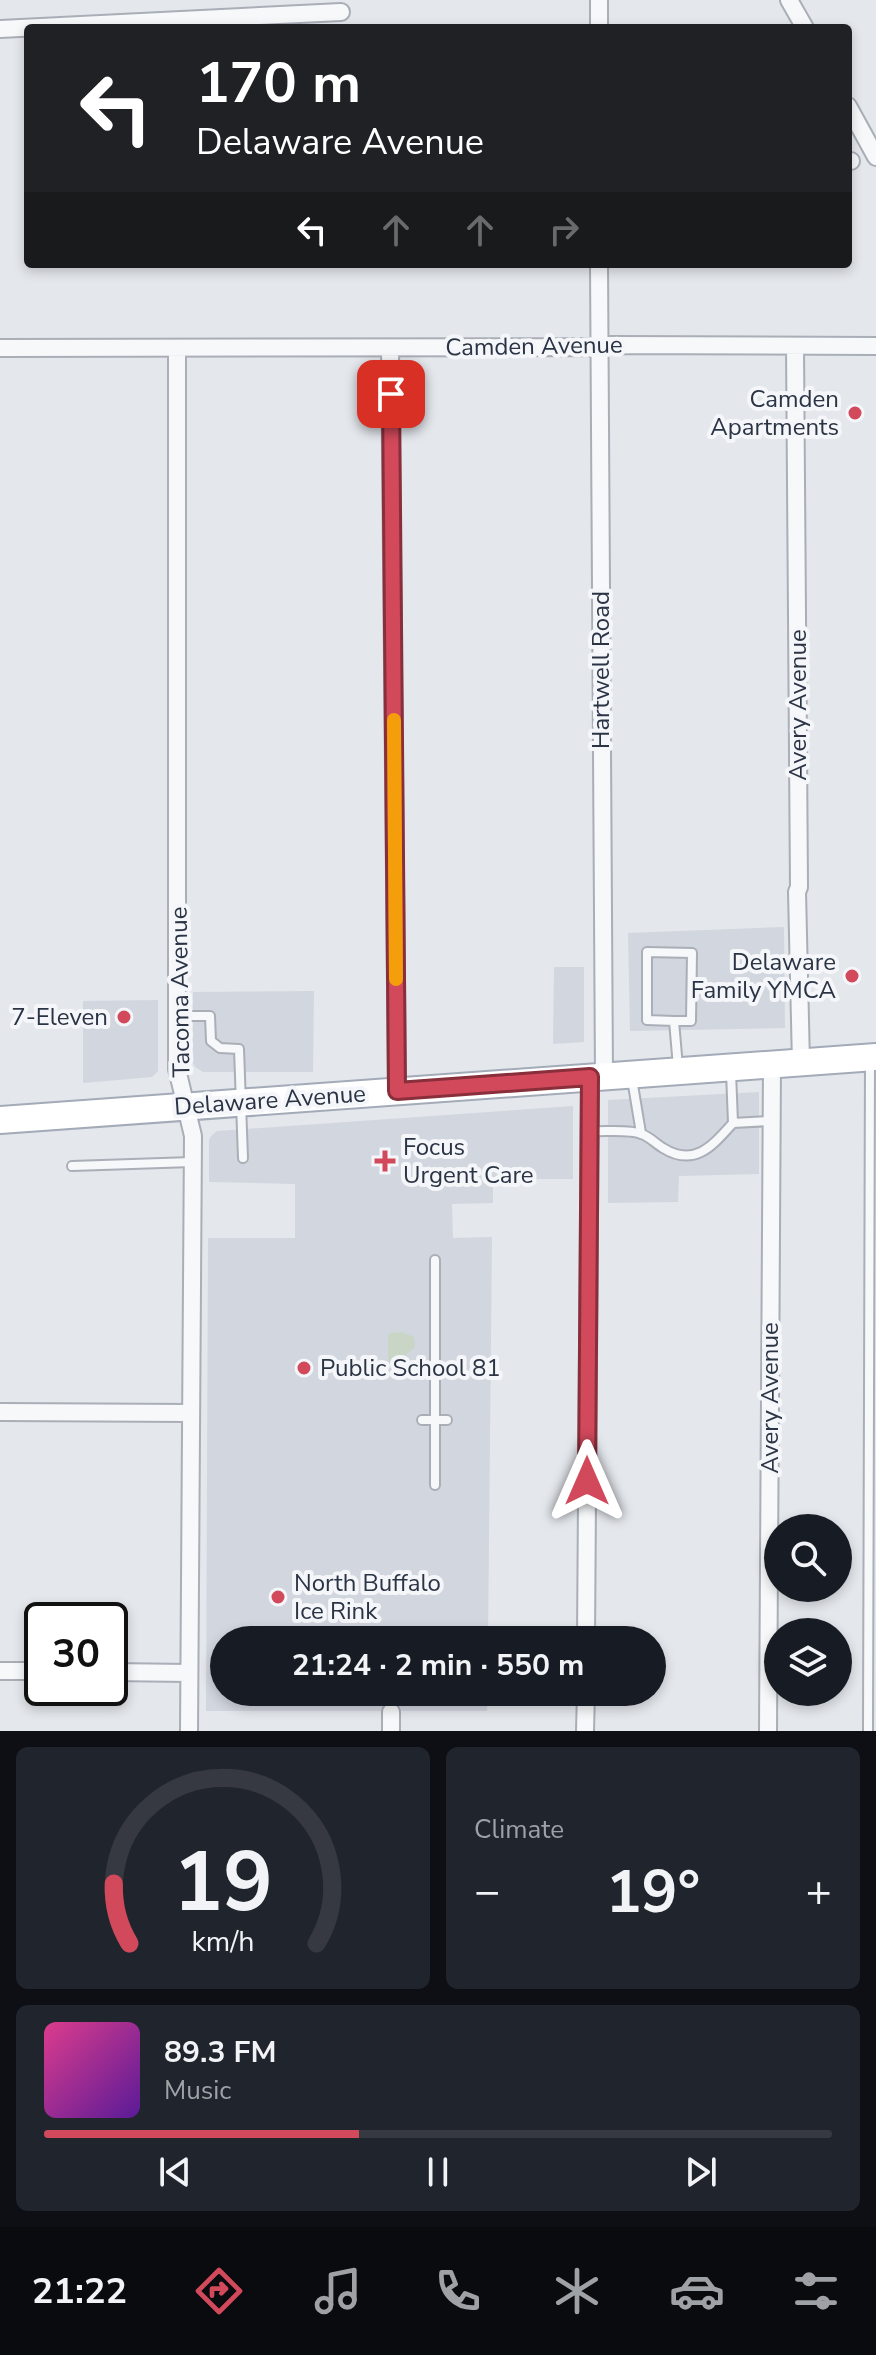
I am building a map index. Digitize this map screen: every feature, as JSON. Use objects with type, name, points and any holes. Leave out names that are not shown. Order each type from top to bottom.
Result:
[{"type":"main road","name":"Delaware Avenue","points":[[0,1120],[873,1058]]},
{"type":"street","points":[[599,0],[599,24]]},
{"type":"street","points":[[789,0],[803,24]]},
{"type":"street","points":[[100,24],[341,12]]},
{"type":"street","points":[[0,29],[24,28]]},
{"type":"street","points":[[852,113],[876,157]]},
{"type":"street","name":"Hartwell Road","points":[[586,1626],[590,1131],[597,1076],[599,268]]},
{"type":"street","name":"Avery Avenue","points":[[795,346],[797,892],[801,1063]]},
{"type":"street","name":"Camden Avenue","points":[[0,348],[876,346]]},
{"type":"street","name":"Tacoma Avenue","points":[[177,348],[177,1069],[193,1136],[189,1731]]},
{"type":"street","points":[[390,348],[397,1091]]},
{"type":"street","name":"Avery Avenue","points":[[768,1731],[772,1065]]},
{"type":"street","points":[[0,1412],[191,1413]]},
{"type":"street","points":[[0,1671],[24,1671]]},
{"type":"street","points":[[128,1672],[189,1673]]},
{"type":"street","points":[[585,1731],[586,1706]]},
{"type":"street","points":[[391,1712],[391,1731]]},
{"type":"lane","points":[[647,952],[692,953],[691,1021],[674,1021],[647,1020],[647,952]]},
{"type":"lane","points":[[177,1016],[210,1016],[211,1041],[220,1048],[239,1049],[243,1158]]},
{"type":"lane","points":[[674,1021],[678,1072]]},
{"type":"lane","points":[[868,1731],[872,1523],[873,1058]]},
{"type":"lane","points":[[731,1068],[733,1123]]},
{"type":"lane","points":[[631,1075],[641,1133]]},
{"type":"lane","points":[[590,1131],[641,1133],[675,1155],[692,1155],[710,1148],[733,1123],[772,1121]]},
{"type":"lane","points":[[72,1166],[193,1162]]},
{"type":"lane","points":[[435,1260],[435,1485]]},
{"type":"lane","points":[[422,1420],[447,1420]]},
{"type":"shaded area","points":[[784,927],[785,1028],[630,1031],[628,933]]},
{"type":"shaded area","points":[[554,967],[584,967],[584,1042],[553,1044]]},
{"type":"shaded area","points":[[314,991],[313,1072],[203,1072],[195,1067],[193,992]]},
{"type":"shaded area","points":[[158,1000],[158,1071],[152,1077],[83,1083],[83,1001]]},
{"type":"shaded area","points":[[759,1092],[759,1174],[679,1176],[678,1202],[608,1203],[608,1100]]},
{"type":"shaded area","points":[[573,1106],[573,1179],[493,1179],[493,1203],[452,1204],[453,1238],[492,1237],[488,1626],[210,1626],[210,1706],[487,1706],[487,1711],[206,1711],[208,1238],[295,1238],[295,1184],[209,1182],[209,1140],[217,1131]]},
{"type":"green space","points":[[402,1332],[414,1337],[415,1347],[398,1362],[392,1363],[388,1360],[388,1336]]},
{"type":"slow traffic","points":[[394,720],[396,979]]},
{"type":"place","name":"Camden Apartments","points":[[855,413]]},
{"type":"place","name":"Delaware Family YMCA","points":[[852,976]]},
{"type":"place","name":"7-Eleven","points":[[124,1017]]},
{"type":"place","name":"Focus Urgent Care","points":[[385,1161]]},
{"type":"place","name":"Public School 81","points":[[304,1368]]},
{"type":"place","name":"North Buffalo Ice Rink","points":[[278,1597]]},
{"type":"route","points":[[391,394],[397,1091],[590,1077],[587,1481]]}]
